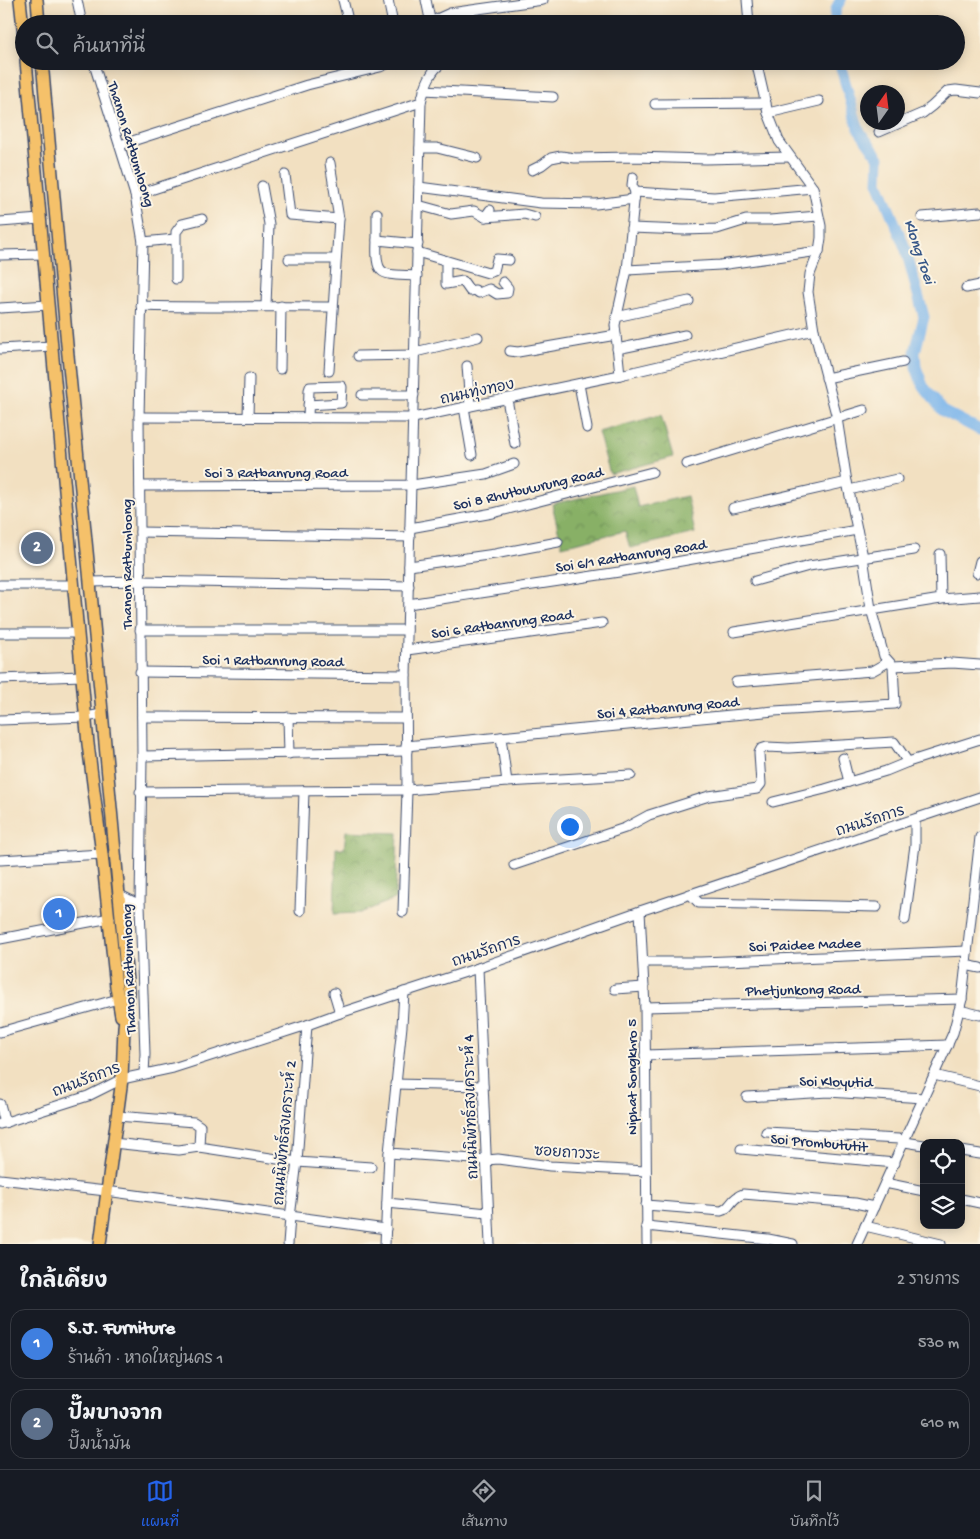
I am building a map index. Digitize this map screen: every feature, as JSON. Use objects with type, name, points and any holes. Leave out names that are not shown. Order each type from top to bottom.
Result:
[{"type":"main road","points":[[20,0],[22,15]]},
{"type":"main road","points":[[37,0],[38,15]]},
{"type":"main road","points":[[27,70],[86,717],[118,999],[124,1027]]},
{"type":"main road","points":[[43,70],[128,992],[124,1027],[122,1079],[100,1244]]},
{"type":"main road","points":[[52,346],[67,346]]},
{"type":"street","points":[[76,0],[80,15]]},
{"type":"street","points":[[343,0],[347,15]]},
{"type":"street","points":[[388,0],[391,15]]},
{"type":"street","points":[[426,0],[429,15]]},
{"type":"street","points":[[445,15],[450,12],[543,0]]},
{"type":"street","points":[[747,0],[748,15]]},
{"type":"street","name":"Thanon Ratbumloong","points":[[95,70],[135,196],[143,242],[139,417],[140,672],[142,717],[140,905],[144,1074]]},
{"type":"street","points":[[120,145],[307,85],[368,70]]},
{"type":"street","points":[[403,912],[408,790],[406,675],[421,102],[428,80],[436,70]]},
{"type":"street","points":[[758,70],[768,113],[779,141],[813,188],[821,238],[819,251],[810,274],[808,292],[814,330],[836,418],[863,557],[871,609],[884,656],[891,664]]},
{"type":"street","points":[[424,90],[553,97]]},
{"type":"street","points":[[879,132],[922,113],[948,90],[980,93]]},
{"type":"street","points":[[768,113],[819,101]]},
{"type":"street","points":[[135,196],[421,102]]},
{"type":"street","points":[[655,104],[766,103]]},
{"type":"street","points":[[420,148],[437,148],[477,158]]},
{"type":"street","points":[[532,170],[551,158],[561,156],[575,158],[699,159],[789,156]]},
{"type":"street","points":[[329,371],[339,219],[330,163]]},
{"type":"street","points":[[285,175],[290,216],[339,219]]},
{"type":"street","points":[[620,375],[615,325],[627,270],[635,195],[632,184],[633,177]]},
{"type":"street","points":[[262,186],[269,224],[266,306]]},
{"type":"street","points":[[419,187],[540,204],[596,204],[635,195],[714,197],[813,188]]},
{"type":"street","points":[[418,205],[451,214],[474,211],[488,214],[524,214],[535,217]]},
{"type":"street","points":[[922,217],[980,212]]},
{"type":"street","points":[[377,213],[377,264],[380,270],[385,274],[417,276]]},
{"type":"street","points":[[631,228],[717,229],[746,220],[818,216]]},
{"type":"street","points":[[176,279],[176,232],[182,224],[202,219]]},
{"type":"street","points":[[0,222],[40,220]]},
{"type":"street","points":[[143,242],[175,240]]},
{"type":"street","points":[[377,240],[417,248],[446,260],[488,273],[494,271],[497,259],[509,260]]},
{"type":"street","points":[[627,270],[720,266],[819,251]]},
{"type":"street","points":[[0,255],[44,254]]},
{"type":"street","points":[[289,259],[336,259]]},
{"type":"street","points":[[446,260],[446,284],[463,281],[470,291],[475,290],[479,293],[489,289],[497,294],[507,293],[508,288],[503,282]]},
{"type":"street","points":[[966,288],[980,286]]},
{"type":"street","points":[[616,318],[689,301]]},
{"type":"street","points":[[0,308],[48,305]]},
{"type":"street","points":[[142,306],[333,308]]},
{"type":"street","points":[[280,369],[281,306]]},
{"type":"street","name":"ถนนทุ่งทอง","points":[[139,417],[413,418],[579,384],[814,330]]},
{"type":"street","points":[[510,351],[518,352],[616,335]]},
{"type":"street","points":[[617,350],[685,335]]},
{"type":"street","points":[[358,356],[414,354],[478,337]]},
{"type":"street","points":[[0,349],[52,346]]},
{"type":"street","points":[[826,378],[903,362]]},
{"type":"street","points":[[467,366],[467,407],[472,455]]},
{"type":"street","points":[[248,417],[249,378]]},
{"type":"street","points":[[579,384],[587,428]]},
{"type":"street","points":[[362,395],[414,395]]},
{"type":"street","points":[[507,399],[515,444]]},
{"type":"street","points":[[308,405],[308,418]]},
{"type":"street","points":[[687,464],[864,410]]},
{"type":"street","name":"Soi 3 Ratbanrung Road","points":[[140,486],[412,485],[486,474],[514,464]]},
{"type":"street","name":"Soi 8 Rhutbuwrung Road","points":[[140,532],[410,533],[652,472]]},
{"type":"street","points":[[733,508],[848,486],[897,480]]},
{"type":"street","name":"Soi 6/1 Ratbanrung Road","points":[[408,604],[619,572],[858,530]]},
{"type":"street","points":[[409,566],[495,554],[558,542]]},
{"type":"street","points":[[755,581],[809,566],[914,550]]},
{"type":"street","points":[[940,554],[941,599]]},
{"type":"street","points":[[977,573],[980,561]]},
{"type":"street","points":[[90,582],[140,580],[409,586]]},
{"type":"street","points":[[0,585],[74,585]]},
{"type":"street","points":[[734,632],[871,609],[941,599],[980,596]]},
{"type":"street","name":"Soi 6 Ratbanrung Road","points":[[407,650],[602,623]]},
{"type":"street","points":[[140,630],[408,630]]},
{"type":"street","points":[[0,634],[78,633]]},
{"type":"street","points":[[736,682],[872,671],[891,664],[980,665]]},
{"type":"street","name":"Soi 4 Ratbanrung Road","points":[[142,756],[290,754],[407,749],[501,737],[774,711],[895,704],[891,664]]},
{"type":"street","name":"Soi 1 Ratbanrung Road","points":[[140,672],[406,675]]},
{"type":"street","points":[[0,679],[82,676]]},
{"type":"street","points":[[0,720],[86,717],[102,714]]},
{"type":"street","points":[[142,717],[406,718]]},
{"type":"street","points":[[288,717],[290,754]]},
{"type":"street","points":[[501,737],[507,782]]},
{"type":"street","points":[[773,802],[886,771],[980,739]]},
{"type":"street","points":[[514,865],[625,828],[649,815],[709,796],[757,789],[760,784],[759,753],[761,749],[767,747],[789,748],[894,742],[908,762]]},
{"type":"street","points":[[843,758],[849,782]]},
{"type":"street","points":[[140,792],[408,790],[631,775]]},
{"type":"street","points":[[300,911],[304,791]]},
{"type":"street","name":"ถนนรัถการ","points":[[3,1124],[88,1096],[122,1079],[173,1068],[307,1025],[980,797]]},
{"type":"street","points":[[905,920],[915,845],[915,820]]},
{"type":"street","points":[[868,1244],[858,1242],[953,1033],[962,999],[978,872],[980,836]]},
{"type":"street","points":[[0,860],[102,854]]},
{"type":"street","points":[[690,894],[699,903],[877,907]]},
{"type":"street","points":[[120,895],[140,905]]},
{"type":"street","name":"Niphat Songkhro 5","points":[[640,911],[645,1007],[646,1244]]},
{"type":"street","points":[[0,939],[110,918]]},
{"type":"street","points":[[970,926],[980,927]]},
{"type":"street","points":[[10,937],[20,945]]},
{"type":"street","name":"Soi Paidee Madee","points":[[644,962],[701,962],[967,951]]},
{"type":"street","points":[[965,965],[980,968]]},
{"type":"street","points":[[127,978],[142,966]]},
{"type":"street","name":"ถนนนิพัทธ์สงเคราะห์ 4","points":[[478,968],[490,1244]]},
{"type":"street","points":[[615,989],[644,987]]},
{"type":"street","points":[[385,1244],[389,1153],[404,992]]},
{"type":"street","points":[[334,993],[340,1013]]},
{"type":"street","points":[[0,1032],[118,999]]},
{"type":"street","name":"Phetjunkong Road","points":[[645,1007],[962,999]]},
{"type":"street","points":[[959,1010],[980,1015]]},
{"type":"street","name":"ถนนนิพัทธ์สงเคราะห์ 2","points":[[288,1244],[297,1162],[307,1025]]},
{"type":"street","points":[[645,1055],[948,1045]]},
{"type":"street","points":[[934,1075],[980,1086]]},
{"type":"street","points":[[395,1084],[484,1086]]},
{"type":"street","name":"Soi Kloyutid","points":[[747,1097],[828,1092],[924,1098]]},
{"type":"street","points":[[0,1104],[3,1124]]},
{"type":"street","points":[[117,1116],[194,1122],[200,1126],[199,1147]]},
{"type":"street","points":[[766,1132],[899,1138],[905,1142],[920,1144]]},
{"type":"street","points":[[113,1143],[179,1150],[199,1147],[297,1162],[371,1168]]},
{"type":"street","name":"Soi Prombututit","points":[[741,1149],[895,1163]]},
{"type":"street","points":[[965,1152],[980,1154]]},
{"type":"street","name":"ซอยถาวระ","points":[[389,1153],[487,1160],[498,1159],[550,1166],[646,1171]]},
{"type":"street","points":[[0,1179],[106,1191],[386,1229]]},
{"type":"street","points":[[885,1183],[920,1190]]},
{"type":"street","points":[[646,1205],[721,1211],[728,1208],[736,1197],[743,1194],[855,1203],[874,1207]]},
{"type":"street","points":[[965,1200],[980,1203]]},
{"type":"street","points":[[387,1203],[488,1213]]},
{"type":"street","points":[[646,1226],[768,1239],[792,1244]]},
{"type":"street","points":[[865,1226],[941,1244]]},
{"type":"green space","points":[[661,415],[673,457],[610,474],[598,432]]},
{"type":"green space","points":[[633,486],[638,507],[687,496],[695,533],[630,548],[625,531],[562,546],[552,504]]},
{"type":"green space","points":[[346,831],[398,833],[395,899],[360,913],[334,914],[336,848],[344,849]]},
{"type":"waterway","name":"Klong Toei","points":[[835,15],[837,5],[841,0]]},
{"type":"waterway","name":"Klong Toei","points":[[842,70],[859,130],[879,158],[878,182],[906,250],[924,317],[915,352],[916,367],[923,386],[943,411],[980,430]]},
{"type":"place","name":"ปั๊มบางจาก","points":[[37,548]]},
{"type":"place","name":"S.J. Furniture","points":[[59,914]]}]
